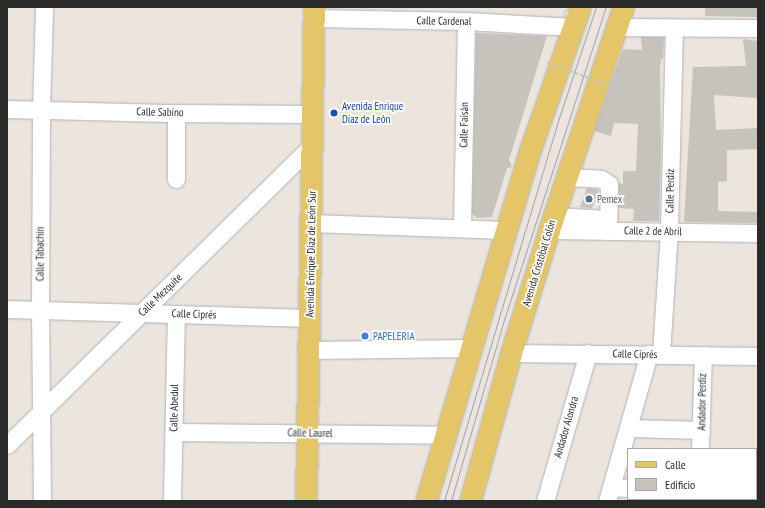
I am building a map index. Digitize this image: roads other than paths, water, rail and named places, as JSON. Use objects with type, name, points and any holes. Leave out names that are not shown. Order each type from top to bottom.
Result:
[{"type":"main road","points":[[426,501],[505,230],[574,17],[580,7]]},
{"type":"main road","name":"Avenida Cristóbal Colón","points":[[470,501],[511,353],[551,223],[623,7]]},
{"type":"main road","name":"Avenida Enrique Díaz de León Sur","points":[[306,501],[310,350],[314,13]]},
{"type":"street","name":"Calle Tabachín","points":[[42,501],[40,310],[41,110],[44,7]]},
{"type":"street","name":"Avenida Cristóbal Colón","points":[[616,27],[630,7]]},
{"type":"street","name":"Calle Cardenal","points":[[314,13],[466,21],[574,17]]},
{"type":"street","name":"Calle Faisán","points":[[462,228],[466,21]]},
{"type":"street","points":[[616,27],[758,28]]},
{"type":"street","name":"Calle Perdiz","points":[[609,494],[628,428],[655,354],[669,231],[674,28]]},
{"type":"street","name":"Calle Sabino","points":[[7,109],[176,113],[313,114]]},
{"type":"street","points":[[176,113],[176,179]]},
{"type":"street","name":"Calle Mezquite","points":[[7,445],[312,145]]},
{"type":"street","points":[[567,177],[605,180],[610,188],[608,225]]},
{"type":"street","points":[[311,223],[505,230]]},
{"type":"street","name":"Calle 2 de Abril","points":[[551,223],[608,225],[669,231],[758,233]]},
{"type":"street","name":"Calle Ciprés","points":[[7,309],[310,318]]},
{"type":"street","name":"Calle Abedul","points":[[172,501],[176,314]]},
{"type":"street","points":[[310,350],[471,348]]},
{"type":"street","name":"Calle Ciprés","points":[[511,353],[758,356]]},
{"type":"street","name":"Andador Alondra","points":[[545,501],[588,353]]},
{"type":"street","name":"Andador Perdiz","points":[[700,448],[703,355]]},
{"type":"street","points":[[628,428],[701,430]]},
{"type":"street","name":"Calle Laurel","points":[[174,432],[307,432],[446,435]]},
{"type":"street","points":[[609,494],[627,488]]},
{"type":"tram line","points":[[444,501],[557,124],[596,7]]},
{"type":"tram line","points":[[451,501],[504,320],[606,7]]},
{"type":"place","name":"Avenida Enrique Díaz de León","points":[[334,113]]},
{"type":"place","name":"Pemex","points":[[589,199]]},
{"type":"place","name":"PAPELERIA","points":[[365,336]]}]
